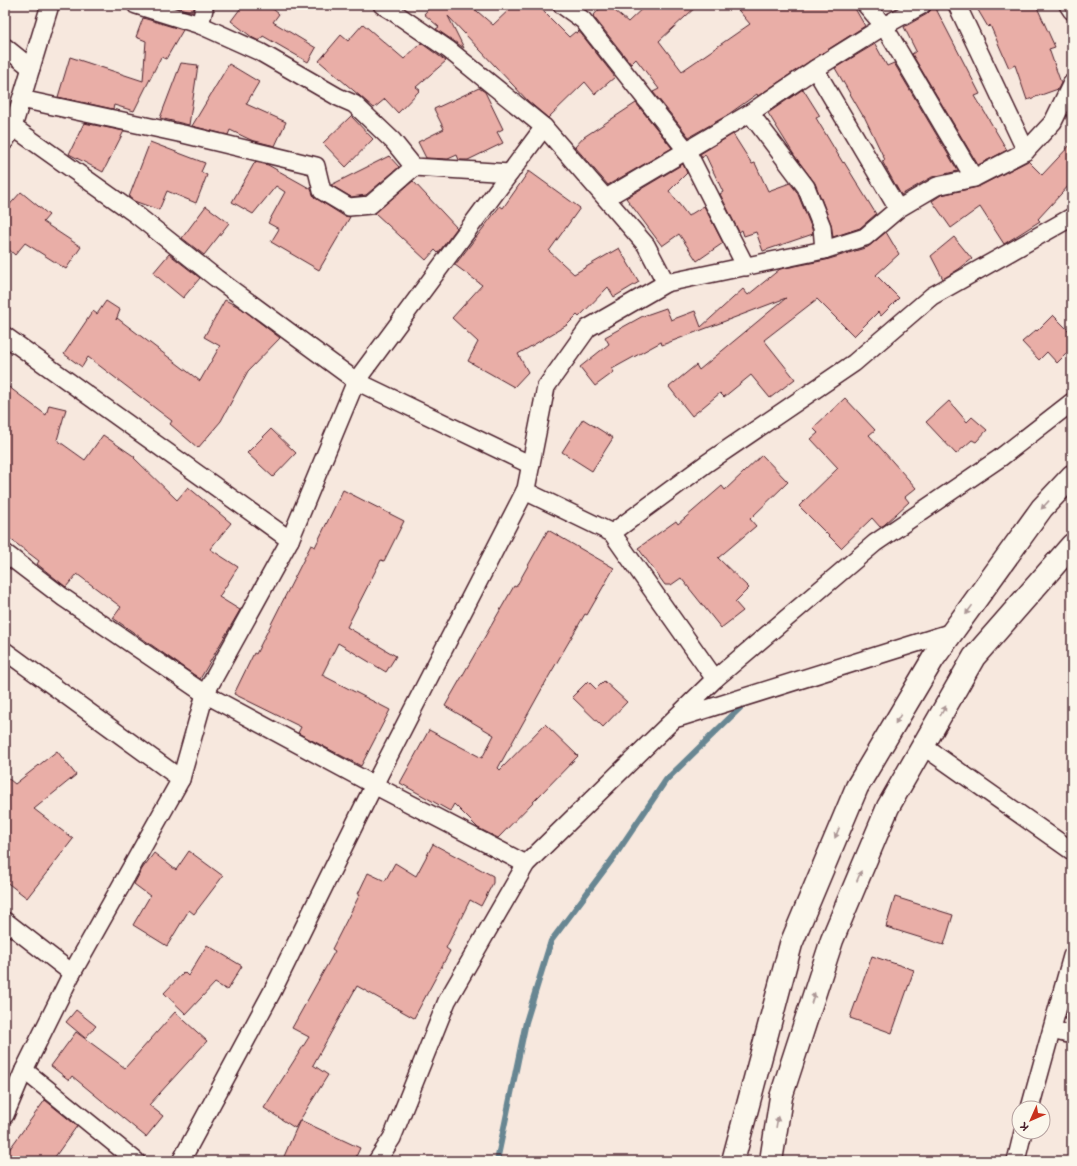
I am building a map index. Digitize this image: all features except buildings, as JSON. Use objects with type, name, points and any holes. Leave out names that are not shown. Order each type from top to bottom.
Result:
[{"type":"main road","points":[[734,1161],[790,944],[857,787],[934,659],[952,632],[1042,508],[1072,476]]},
{"type":"main road","points":[[771,1161],[780,1097],[832,940],[888,807],[974,657],[1072,545]]},
{"type":"street","points":[[50,5],[9,134],[134,213],[216,278],[356,381],[531,464]]},
{"type":"street","points":[[136,5],[200,25],[260,52],[338,97],[354,104],[393,141],[414,167]]},
{"type":"street","points":[[200,25],[205,5]]},
{"type":"street","points":[[382,5],[449,50],[544,127],[646,245],[666,283]]},
{"type":"street","points":[[562,5],[583,20],[687,151],[746,267]]},
{"type":"street","points":[[866,5],[884,26],[974,178]]},
{"type":"street","points":[[606,198],[750,113],[815,69],[884,26],[922,5]]},
{"type":"street","points":[[957,5],[1026,151]]},
{"type":"street","points":[[1068,5],[1072,11]]},
{"type":"street","points":[[5,47],[31,68]]},
{"type":"street","points":[[815,69],[898,209]]},
{"type":"street","points":[[181,1161],[272,992],[374,785],[525,491],[546,387],[588,328],[666,283],[824,250],[864,237],[898,209],[937,186],[974,178],[1026,151],[1053,122],[1072,83]]},
{"type":"street","points":[[21,99],[183,134],[316,166],[322,191],[349,207],[370,205],[414,167],[510,173]]},
{"type":"street","points":[[750,113],[806,187],[822,227],[824,250]]},
{"type":"street","points":[[5,1115],[24,1070],[72,973],[181,779],[205,694],[290,540],[356,381],[544,127]]},
{"type":"street","points":[[612,533],[707,463],[854,363],[932,296],[1055,225],[1072,217]]},
{"type":"street","points":[[5,336],[290,540]]},
{"type":"street","points":[[377,1161],[392,1138],[447,1001],[526,864],[715,679],[875,543],[1000,458],[1072,402]]},
{"type":"street","points":[[525,491],[612,533],[715,679]]},
{"type":"street","points":[[5,553],[64,598],[205,694],[374,785],[526,864]]},
{"type":"street","points":[[674,719],[952,632]]},
{"type":"street","points":[[5,651],[181,779]]},
{"type":"street","points":[[923,746],[1072,851]]},
{"type":"street","points":[[5,922],[72,973]]},
{"type":"street","points":[[1032,1100],[1072,956]]},
{"type":"street","points":[[1052,1030],[1072,1035]]},
{"type":"street","points":[[24,1070],[136,1161]]},
{"type":"street","points":[[1016,1161],[1021,1140]]},
{"type":"waterway","points":[[497,1161],[526,1022],[551,941],[614,857],[666,780],[746,702]]}]
